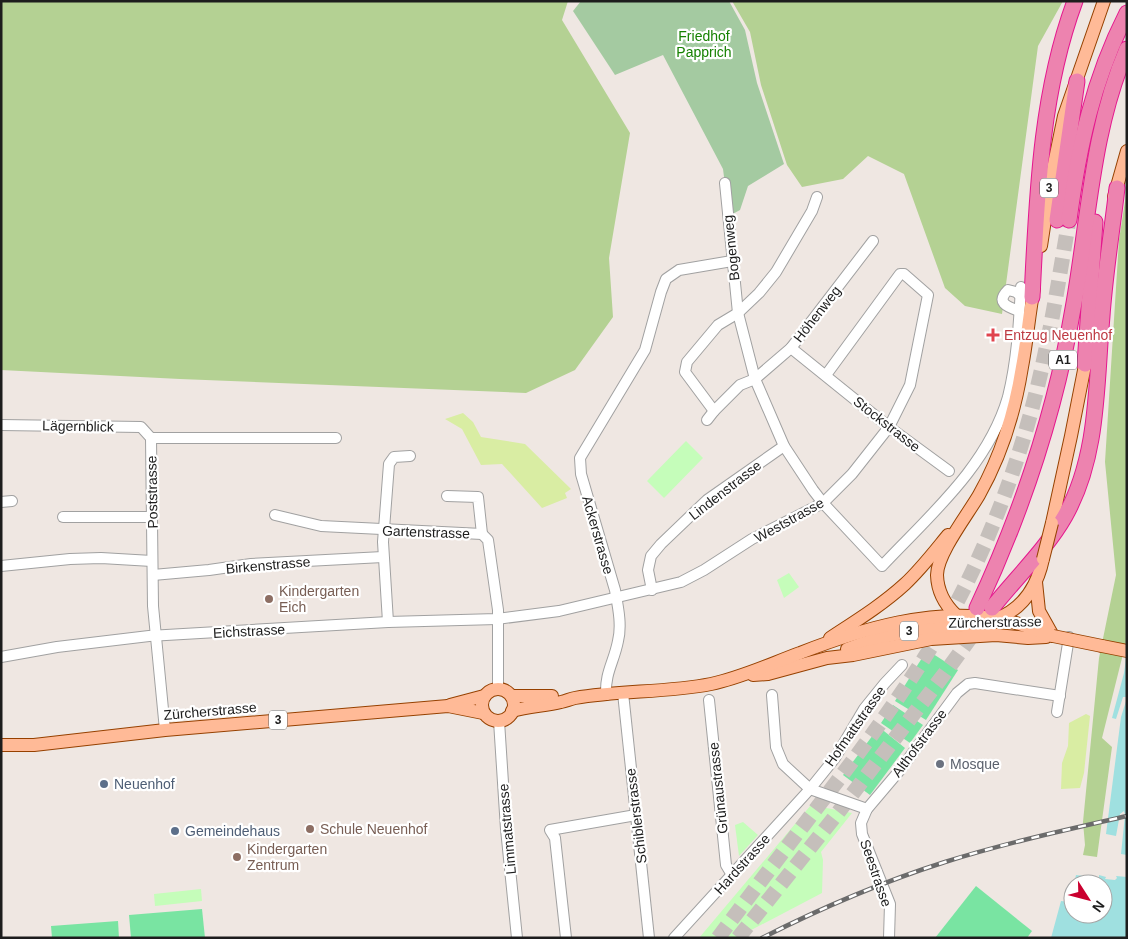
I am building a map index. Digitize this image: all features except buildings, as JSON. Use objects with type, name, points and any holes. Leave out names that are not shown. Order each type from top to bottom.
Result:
[{"type":"highway","points":[[1025,293],[1052,88],[1062,42],[1075,1]]},
{"type":"highway","points":[[1077,80],[1063,220],[1092,97],[1108,54],[1127,13]]},
{"type":"highway","name":"A1","points":[[989,612],[1004,548],[1021,506],[1050,413],[1070,325],[1093,168],[1108,102],[1127,49]]},
{"type":"highway","points":[[1085,364],[1096,213],[1106,148],[1108,102]]},
{"type":"highway","points":[[989,612],[1057,529],[1074,499],[1086,466],[1092,427],[1103,302],[1117,188]]},
{"type":"main road","name":"3","points":[[996,635],[984,632],[956,616],[945,602],[938,583],[938,572],[943,555],[991,470],[1013,411],[1023,363],[1025,293],[1064,116],[1104,1]]},
{"type":"main road","name":"3","points":[[970,625],[985,623],[989,612],[1019,606],[1029,595],[1036,582],[1052,523],[1073,429],[1091,339],[1107,225],[1127,151]]},
{"type":"main road","name":"3","points":[[818,646],[864,616],[906,583],[968,513]]},
{"type":"main road","points":[[1036,582],[1039,611],[1053,636],[1127,650]]},
{"type":"main road","name":"Zürcherstrasse","points":[[746,676],[770,663],[818,646],[900,622],[926,618],[989,612],[1053,636]]},
{"type":"main road","name":"Zürcherstrasse","points":[[512,712],[575,698],[708,684],[746,676],[768,674],[827,658],[851,648],[898,634],[919,629],[970,625]]},
{"type":"main road","name":"Zürcherstrasse","points":[[827,658],[853,655],[931,639],[996,635],[1028,638],[1053,636]]},
{"type":"main road","points":[[498,688],[506,690],[512,696],[514,703],[512,712],[507,718],[499,721],[490,719],[483,713],[481,703],[484,696],[490,690],[498,688]]},
{"type":"main road","name":"Zürcherstrasse","points":[[1,745],[34,745],[165,730],[448,706],[484,696]]},
{"type":"main road","name":"Zürcherstrasse","points":[[512,696],[560,696],[575,698]]},
{"type":"main road","name":"Zürcherstrasse","points":[[448,706],[483,713]]},
{"type":"main road","name":"Zürcherstrasse","points":[[1,753],[13,752],[34,745]]},
{"type":"street","name":"Bogenweg","points":[[725,183],[738,313],[755,379],[784,446],[823,503],[882,566],[962,481],[980,457],[991,438],[1002,414],[1011,384],[1016,356],[1020,311]]},
{"type":"street","points":[[714,411],[685,372],[687,362],[718,325],[738,313],[776,272],[812,211],[817,197]]},
{"type":"street","name":"Höhenweg","points":[[707,420],[740,385],[755,379],[791,348],[873,242]]},
{"type":"street","name":"Ackerstrasse","points":[[606,695],[607,672],[618,640],[616,598],[581,474],[580,458],[646,350],[660,292],[666,279],[679,270],[732,261]]},
{"type":"street","name":"Weststrasse","points":[[497,619],[559,611],[681,582],[704,570],[752,539],[823,503],[852,474],[890,427],[910,384],[928,296],[904,274],[900,274],[826,376]]},
{"type":"street","points":[[1008,290],[1025,293],[1020,311],[1003,303],[1002,299],[1008,290]]},
{"type":"street","name":"Stockstrasse","points":[[791,348],[949,472]]},
{"type":"street","name":"Lägernblick","points":[[1,425],[141,427],[151,438]]},
{"type":"street","name":"Poststrasse","points":[[165,730],[156,636],[152,561],[151,438],[336,438]]},
{"type":"street","name":"Lindenstrasse","points":[[652,590],[648,570],[652,556],[661,544],[707,500],[784,446]]},
{"type":"street","points":[[388,622],[383,557],[389,464],[394,457],[410,456]]},
{"type":"street","points":[[446,496],[478,498],[482,534]]},
{"type":"street","points":[[1,502],[12,501]]},
{"type":"street","name":"Gartenstrasse","points":[[274,515],[321,526],[482,534],[488,540],[497,602],[498,688]]},
{"type":"street","points":[[63,517],[152,517]]},
{"type":"street","name":"Birkenstrasse","points":[[153,575],[251,564],[383,557]]},
{"type":"street","points":[[1,566],[70,559],[101,558],[152,561]]},
{"type":"street","name":"Eichstrasse","points":[[1,657],[57,647],[156,636],[388,622],[497,619]]},
{"type":"street","points":[[1057,712],[1069,637]]},
{"type":"street","name":"Hofmattstrasse","points":[[810,789],[835,758],[864,709],[902,665]]},
{"type":"street","name":"Althofstrasse","points":[[867,809],[900,770],[958,692],[968,684],[975,683],[1060,696]]},
{"type":"street","name":"Schiblerstrasse","points":[[624,693],[649,938]]},
{"type":"street","points":[[772,695],[776,747],[783,764],[810,789],[867,809]]},
{"type":"street","name":"Grünaustrasse","points":[[709,700],[726,865],[732,875]]},
{"type":"street","name":"Limmatstrasse","points":[[499,721],[506,829],[517,938]]},
{"type":"street","name":"Hardstrasse","points":[[674,938],[810,789]]},
{"type":"street","name":"Seestrasse","points":[[867,809],[861,823],[862,834],[890,904],[889,938]]},
{"type":"street","points":[[566,938],[555,838],[550,830],[636,815]]},
{"type":"green space","points":[[1,1],[568,1],[562,20],[630,133],[609,258],[613,317],[575,370],[526,393],[1,370]]},
{"type":"green space","name":"Friedhof Papprich","points":[[581,1],[729,1],[745,30],[757,83],[784,164],[748,186],[740,210],[729,216],[723,169],[663,55],[615,75],[573,11]]},
{"type":"green space","points":[[732,1],[1063,1],[1038,46],[1002,314],[965,306],[945,288],[904,174],[868,156],[843,179],[802,187],[787,165],[761,85],[750,32]]},
{"type":"green space","points":[[1127,188],[1127,638],[1102,738],[1112,747],[1097,857],[1083,855],[1085,845],[1083,822],[1099,658],[1116,575],[1105,462],[1119,240]]},
{"type":"green space","points":[[463,413],[473,422],[481,437],[525,444],[571,489],[565,493],[567,498],[542,508],[502,464],[481,465],[462,429],[445,419]]},
{"type":"green space","points":[[686,441],[703,458],[664,498],[647,481]]},
{"type":"green space","points":[[789,573],[799,587],[784,598],[777,580]]},
{"type":"green space","points":[[927,650],[958,670],[926,720],[895,701]]},
{"type":"green space","points":[[893,705],[923,725],[910,743],[881,723]]},
{"type":"green space","points":[[1086,714],[1090,716],[1084,773],[1080,788],[1061,789],[1062,763],[1068,746],[1069,723]]},
{"type":"green space","points":[[879,727],[905,748],[870,795],[843,775]]},
{"type":"green space","points":[[811,805],[852,813],[821,852],[823,860],[822,893],[736,938],[699,938]]},
{"type":"green space","points":[[743,822],[758,835],[739,856],[735,825]]},
{"type":"green space","points":[[976,886],[1032,931],[1027,938],[935,938]]},
{"type":"green space","points":[[201,889],[202,901],[155,906],[154,894]]},
{"type":"green space","points":[[202,909],[205,938],[131,938],[129,915]]},
{"type":"green space","points":[[118,921],[119,938],[52,938],[51,926]]},
{"type":"water","points":[[1127,652],[1127,697],[1123,697],[1116,719],[1112,718],[1124,673]]},
{"type":"water","points":[[1127,698],[1127,855],[1121,854],[1124,811],[1120,814],[1116,836],[1106,834],[1121,717]]},
{"type":"water","points":[[1116,876],[1127,877],[1127,938],[1051,938],[1061,901],[1063,901],[1063,924],[1113,924],[1113,880],[1117,878]]},
{"type":"tunnel","points":[[718,938],[858,754],[892,706],[925,657],[969,579],[1005,494],[1033,406],[1056,298],[1069,220]]},
{"type":"tunnel","points":[[738,938],[837,814],[979,626]]},
{"type":"railway","points":[[762,938],[852,896],[921,870],[1013,843],[1127,816]]},
{"type":"place","name":"Entzug Neuenhof","points":[[993,335]]},
{"type":"place","name":"Kindergarten Eich","points":[[269,599]]},
{"type":"place","name":"Mosque","points":[[940,764]]},
{"type":"place","name":"Neuenhof","points":[[104,784]]},
{"type":"place","name":"Schule Neuenhof","points":[[310,829]]},
{"type":"place","name":"Gemeindehaus","points":[[175,831]]},
{"type":"place","name":"Kindergarten Zentrum","points":[[237,857]]}]
